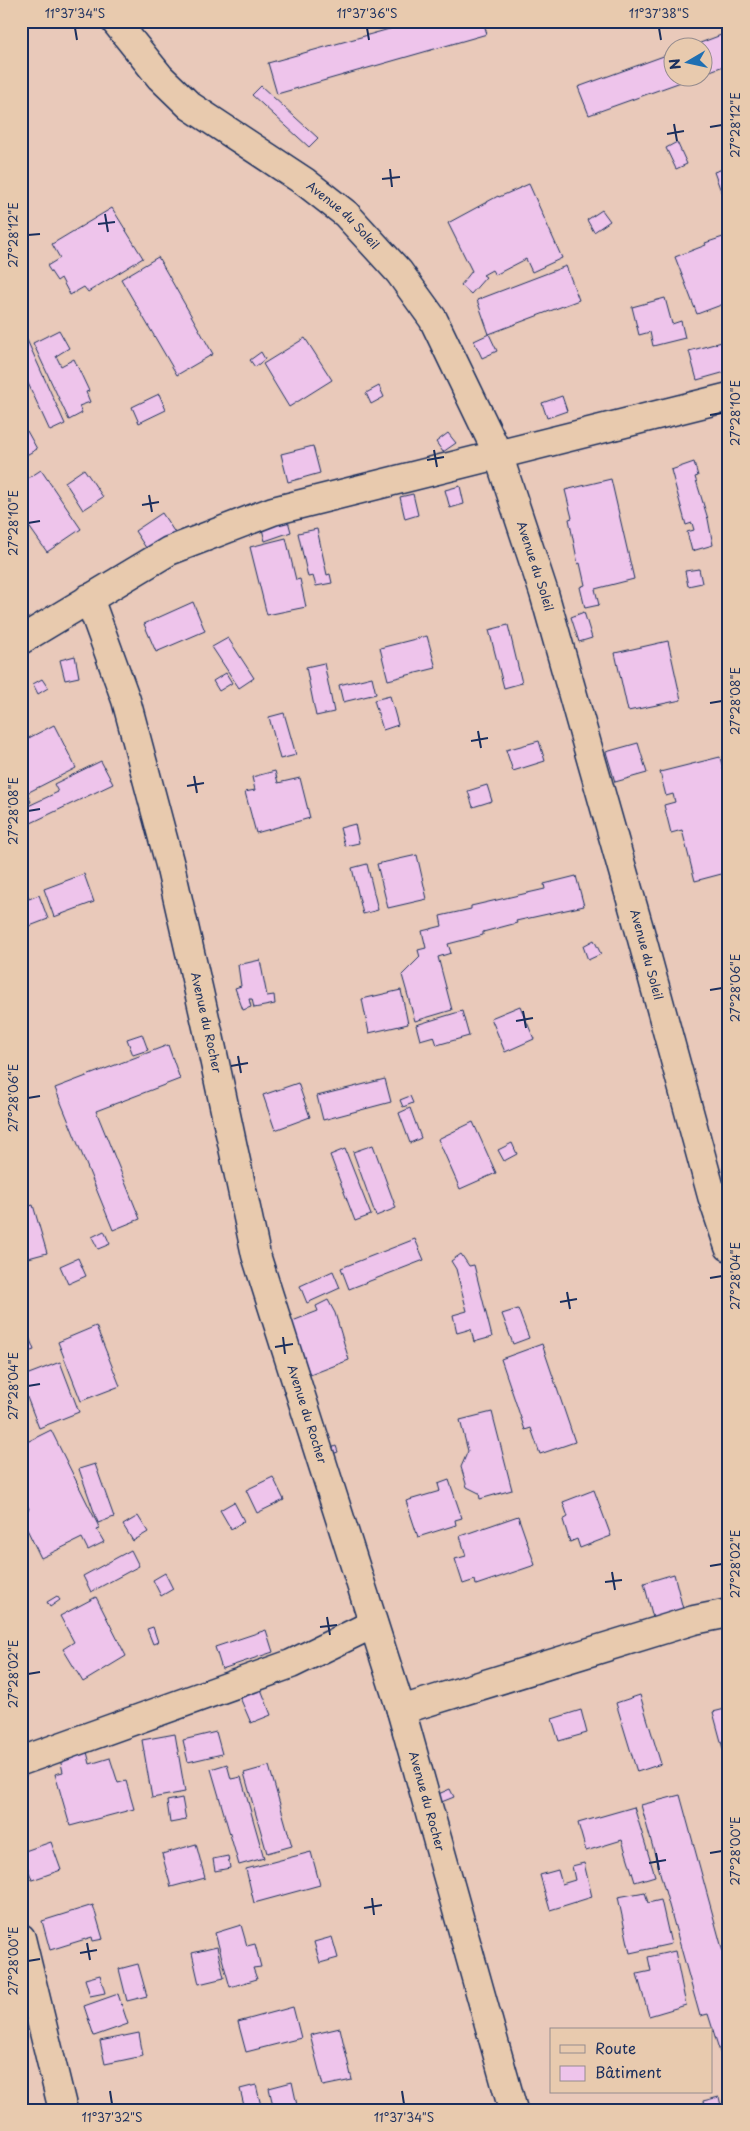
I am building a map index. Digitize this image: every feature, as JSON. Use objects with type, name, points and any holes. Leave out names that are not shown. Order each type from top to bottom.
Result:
[{"type":"street","name":"Avenue du Soleil","points":[[115,21],[160,77],[190,106],[305,182],[346,214],[399,272],[434,319],[498,454],[544,593],[639,928],[712,1196],[729,1247]]},
{"type":"street","points":[[21,640],[169,551],[273,511],[729,396]]},
{"type":"street","name":"Avenue du Rocher","points":[[90,598],[126,700],[170,865],[256,1255],[401,1710],[513,2110]]},
{"type":"street","points":[[401,1710],[694,1620],[729,1612]]},
{"type":"street","points":[[21,1761],[291,1664],[373,1624]]},
{"type":"street","points":[[21,1938],[63,2110]]},
{"type":"building","points":[[418,21],[483,21],[487,34],[277,94],[268,63]]},
{"type":"building","points":[[489,21],[501,21],[490,25]]},
{"type":"building","points":[[729,32],[729,64],[712,70],[712,38]]},
{"type":"building","points":[[662,57],[662,88],[664,88],[589,115],[578,87]]},
{"type":"building","points":[[261,86],[318,138],[309,147],[252,95]]},
{"type":"building","points":[[677,142],[687,164],[676,169],[666,148]]},
{"type":"building","points":[[726,168],[729,175],[729,191],[722,194],[714,172]]},
{"type":"building","points":[[529,184],[562,258],[532,272],[526,259],[495,275],[492,270],[483,275],[486,277],[471,294],[461,285],[472,271],[448,223],[498,196]]},
{"type":"building","points":[[112,208],[143,258],[88,292],[84,287],[70,295],[61,278],[57,281],[47,266],[60,258],[52,244]]},
{"type":"building","points":[[602,210],[610,221],[594,232],[587,220]]},
{"type":"building","points":[[729,235],[729,302],[697,314],[675,257],[706,245],[705,243]]},
{"type":"building","points":[[158,257],[213,354],[177,375],[121,279]]},
{"type":"building","points":[[566,266],[579,300],[489,334],[477,300]]},
{"type":"building","points":[[665,298],[672,324],[681,321],[685,338],[653,346],[650,332],[639,335],[632,307]]},
{"type":"building","points":[[59,330],[69,348],[56,356],[61,366],[74,359],[89,391],[86,392],[90,402],[79,406],[82,413],[69,420],[33,343]]},
{"type":"building","points":[[489,334],[497,351],[482,358],[474,341]]},
{"type":"building","points":[[305,338],[332,380],[289,407],[263,364]]},
{"type":"building","points":[[27,340],[65,424],[50,431],[21,368],[21,343]]},
{"type":"building","points":[[729,340],[729,371],[697,380],[689,351]]},
{"type":"building","points":[[261,352],[265,359],[255,367],[250,360]]},
{"type":"building","points":[[379,386],[384,397],[371,404],[366,393]]},
{"type":"building","points":[[159,394],[166,410],[139,423],[132,407]]},
{"type":"building","points":[[562,396],[567,411],[547,418],[542,403]]},
{"type":"building","points":[[27,431],[37,449],[21,458],[21,435]]},
{"type":"building","points":[[448,433],[456,443],[443,452],[436,442]]},
{"type":"building","points":[[313,446],[320,473],[288,482],[281,454]]},
{"type":"building","points":[[694,462],[698,476],[695,477],[708,519],[713,545],[692,551],[687,532],[694,530],[692,523],[686,525],[671,470]]},
{"type":"building","points":[[84,469],[103,497],[83,510],[65,482]]},
{"type":"building","points":[[41,470],[81,529],[47,552],[21,515],[21,483]]},
{"type":"building","points":[[611,479],[634,579],[595,589],[599,605],[585,608],[580,587],[585,585],[580,563],[578,564],[569,519],[572,518],[565,490]]},
{"type":"building","points":[[460,486],[464,504],[450,508],[445,490]]},
{"type":"building","points":[[413,494],[418,515],[405,519],[400,497]]},
{"type":"building","points":[[729,496],[729,521],[723,497]]},
{"type":"building","points":[[162,513],[179,539],[152,557],[135,531]]},
{"type":"building","points":[[287,517],[291,532],[265,541],[261,525]]},
{"type":"building","points":[[317,529],[327,575],[330,574],[332,583],[316,586],[313,576],[308,577],[298,533]]},
{"type":"building","points":[[286,538],[296,580],[300,579],[306,607],[267,615],[250,547]]},
{"type":"building","points":[[699,569],[702,583],[688,586],[685,571]]},
{"type":"building","points":[[193,602],[205,631],[156,652],[144,624]]},
{"type":"building","points":[[584,612],[592,638],[579,642],[571,617]]},
{"type":"building","points":[[508,625],[522,683],[504,688],[489,630]]},
{"type":"building","points":[[427,636],[436,668],[388,680],[380,648]]},
{"type":"building","points":[[228,638],[254,678],[239,688],[212,647]]},
{"type":"building","points":[[668,641],[681,700],[628,711],[615,653]]},
{"type":"building","points":[[75,656],[79,677],[65,680],[60,660]]},
{"type":"building","points":[[324,663],[334,712],[316,716],[306,667]]},
{"type":"building","points":[[226,673],[232,683],[219,691],[213,681]]},
{"type":"building","points":[[372,677],[376,694],[343,702],[339,685]]},
{"type":"building","points":[[42,679],[48,688],[38,694],[33,684]]},
{"type":"building","points":[[390,696],[398,725],[383,730],[374,700]]},
{"type":"building","points":[[284,713],[296,755],[280,759],[269,717]]},
{"type":"building","points":[[54,725],[76,768],[27,793],[31,802],[21,807],[21,742]]},
{"type":"building","points":[[539,741],[545,761],[513,771],[506,750]]},
{"type":"building","points":[[638,743],[647,773],[615,782],[606,752]]},
{"type":"building","points":[[729,755],[729,768],[726,768],[723,756]]},
{"type":"building","points":[[720,757],[729,792],[729,872],[695,881],[682,830],[671,833],[664,805],[675,802],[673,794],[666,796],[660,772]]},
{"type":"building","points":[[101,761],[113,784],[31,823],[24,808],[58,792],[54,784]]},
{"type":"building","points":[[275,771],[278,783],[300,778],[310,818],[256,833],[245,792],[255,790],[252,777]]},
{"type":"building","points":[[487,785],[492,801],[473,807],[468,791]]},
{"type":"building","points":[[355,824],[359,843],[345,846],[340,828]]},
{"type":"building","points":[[417,855],[427,899],[388,908],[377,864]]},
{"type":"building","points":[[367,864],[378,910],[363,914],[352,868]]},
{"type":"building","points":[[84,874],[94,902],[54,917],[44,889]]},
{"type":"building","points":[[576,876],[584,906],[516,921],[517,923],[483,932],[483,935],[448,944],[451,953],[438,957],[452,1010],[415,1021],[402,975],[420,957],[418,950],[426,948],[422,931],[442,926],[440,916],[471,909],[471,906],[545,889],[544,884]]},
{"type":"building","points":[[26,891],[29,899],[39,895],[48,919],[22,929],[21,893]]},
{"type":"building","points":[[594,940],[601,954],[588,960],[583,946]]},
{"type":"building","points":[[260,960],[267,996],[274,995],[275,1004],[254,1008],[252,999],[249,999],[251,1007],[243,1010],[235,988],[241,986],[238,965]]},
{"type":"building","points":[[401,990],[408,1024],[369,1033],[362,999]]},
{"type":"building","points":[[520,1006],[534,1039],[505,1052],[491,1018]]},
{"type":"building","points":[[462,1011],[469,1036],[437,1045],[434,1036],[420,1040],[416,1025]]},
{"type":"building","points":[[142,1034],[148,1050],[133,1055],[127,1039]]},
{"type":"building","points":[[168,1045],[180,1079],[96,1111],[140,1219],[113,1230],[55,1088]]},
{"type":"building","points":[[385,1079],[391,1102],[323,1120],[317,1096]]},
{"type":"building","points":[[298,1083],[310,1117],[275,1130],[263,1095]]},
{"type":"building","points":[[410,1096],[413,1103],[403,1107],[400,1100]]},
{"type":"building","points":[[410,1108],[421,1138],[410,1143],[399,1113]]},
{"type":"building","points":[[473,1122],[496,1173],[460,1189],[438,1139]]},
{"type":"building","points":[[512,1143],[517,1154],[504,1161],[498,1150]]},
{"type":"building","points":[[373,1145],[396,1208],[376,1216],[353,1152]]},
{"type":"building","points":[[345,1149],[371,1215],[355,1221],[330,1155]]},
{"type":"building","points":[[33,1205],[47,1253],[21,1260],[21,1209]]},
{"type":"building","points":[[104,1231],[110,1244],[98,1249],[92,1237]]},
{"type":"building","points":[[415,1239],[424,1260],[349,1289],[341,1268]]},
{"type":"building","points":[[461,1254],[469,1266],[474,1265],[492,1337],[474,1342],[471,1329],[457,1333],[453,1315],[467,1311],[456,1269],[451,1261]]},
{"type":"building","points":[[78,1258],[86,1276],[68,1284],[60,1266]]},
{"type":"building","points":[[333,1271],[340,1288],[307,1303],[300,1286]]},
{"type":"building","points":[[328,1300],[335,1313],[349,1360],[310,1375],[290,1322],[318,1311],[316,1306]]},
{"type":"building","points":[[518,1309],[529,1338],[513,1344],[502,1314]]},
{"type":"building","points":[[21,1316],[34,1350],[21,1354]]},
{"type":"building","points":[[96,1326],[120,1386],[81,1401],[58,1342]]},
{"type":"building","points":[[542,1344],[575,1442],[540,1454],[531,1428],[525,1430],[501,1359]]},
{"type":"building","points":[[60,1362],[79,1412],[39,1428],[21,1382],[21,1377]]},
{"type":"building","points":[[492,1412],[512,1490],[480,1499],[479,1493],[467,1487],[461,1467],[468,1451],[460,1420]]},
{"type":"building","points":[[51,1430],[100,1529],[97,1530],[104,1542],[88,1550],[82,1538],[41,1558],[21,1517],[21,1513],[29,1509],[21,1492],[21,1445]]},
{"type":"building","points":[[336,1446],[338,1452],[329,1455],[327,1450]]},
{"type":"building","points":[[95,1464],[114,1517],[98,1523],[79,1469]]},
{"type":"building","points":[[273,1477],[284,1500],[257,1513],[246,1490]]},
{"type":"building","points":[[449,1480],[462,1518],[455,1520],[456,1525],[418,1537],[406,1501],[440,1491],[438,1484]]},
{"type":"building","points":[[594,1490],[611,1536],[580,1548],[577,1539],[570,1542],[563,1520],[568,1517],[563,1502]]},
{"type":"building","points":[[234,1502],[244,1521],[231,1529],[220,1510]]},
{"type":"building","points":[[138,1516],[148,1532],[133,1541],[123,1525]]},
{"type":"building","points":[[518,1516],[535,1565],[476,1585],[475,1580],[463,1584],[455,1559],[466,1556],[460,1536]]},
{"type":"building","points":[[131,1550],[139,1566],[91,1592],[83,1576]]},
{"type":"building","points":[[165,1573],[173,1589],[161,1596],[153,1580]]},
{"type":"building","points":[[674,1574],[683,1609],[653,1618],[644,1583]]},
{"type":"building","points":[[57,1596],[60,1600],[50,1607],[47,1602]]},
{"type":"building","points":[[96,1597],[126,1656],[83,1682],[63,1649],[74,1642],[60,1616]]},
{"type":"building","points":[[153,1627],[158,1642],[153,1644],[147,1629]]},
{"type":"building","points":[[266,1630],[273,1652],[222,1669],[215,1647]]},
{"type":"building","points":[[259,1684],[271,1715],[251,1723],[238,1693]]},
{"type":"building","points":[[640,1695],[661,1764],[637,1772],[616,1703]]},
{"type":"building","points":[[729,1708],[729,1760],[726,1760],[713,1712]]},
{"type":"building","points":[[581,1710],[587,1733],[559,1741],[552,1719]]},
{"type":"building","points":[[216,1732],[222,1754],[188,1762],[183,1740]]},
{"type":"building","points":[[175,1734],[185,1792],[152,1798],[142,1740]]},
{"type":"building","points":[[87,1752],[90,1764],[110,1758],[118,1783],[126,1781],[134,1809],[70,1826],[55,1774],[63,1772],[60,1759]]},
{"type":"building","points":[[227,1764],[231,1779],[241,1777],[264,1858],[239,1865],[211,1769]]},
{"type":"building","points":[[269,1766],[292,1846],[267,1853],[244,1773]]},
{"type":"building","points":[[450,1789],[454,1797],[439,1803],[436,1795]]},
{"type":"building","points":[[680,1795],[729,1974],[729,2063],[724,2065],[708,2014],[700,2016],[641,1805]]},
{"type":"building","points":[[182,1798],[186,1820],[170,1823],[167,1801]]},
{"type":"building","points":[[634,1807],[655,1876],[635,1882],[622,1840],[586,1851],[578,1823]]},
{"type":"building","points":[[51,1842],[61,1870],[32,1880],[22,1852]]},
{"type":"building","points":[[196,1844],[205,1878],[171,1887],[162,1854]]},
{"type":"building","points":[[311,1852],[320,1885],[254,1903],[246,1869]]},
{"type":"building","points":[[228,1856],[230,1868],[215,1871],[213,1859]]},
{"type":"building","points":[[584,1863],[592,1897],[550,1910],[540,1875],[558,1870],[562,1884],[575,1880],[572,1866]]},
{"type":"building","points":[[645,1892],[648,1903],[661,1900],[671,1944],[630,1953],[618,1897]]},
{"type":"building","points":[[93,1905],[103,1939],[93,1941],[92,1937],[50,1950],[42,1921]]},
{"type":"building","points":[[241,1925],[247,1946],[255,1944],[261,1967],[253,1968],[257,1979],[230,1987],[215,1933]]},
{"type":"building","points":[[332,1937],[338,1958],[320,1963],[314,1942]]},
{"type":"building","points":[[217,1947],[224,1978],[199,1984],[192,1953]]},
{"type":"building","points":[[675,1951],[686,2005],[649,2016],[637,1974],[651,1971],[648,1957]]},
{"type":"building","points":[[138,1964],[147,1996],[127,2001],[119,1969]]},
{"type":"building","points":[[100,1975],[105,1993],[90,1996],[85,1979]]},
{"type":"building","points":[[118,1994],[128,2024],[94,2036],[84,2006]]},
{"type":"building","points":[[293,2007],[301,2038],[246,2052],[238,2022]]},
{"type":"building","points":[[340,2028],[352,2080],[323,2086],[310,2035]]},
{"type":"building","points":[[139,2033],[143,2056],[105,2064],[100,2041]]},
{"type":"building","points":[[292,2082],[298,2110],[274,2110],[269,2088]]},
{"type":"building","points":[[256,2085],[262,2110],[245,2110],[240,2089]]},
{"type":"building","points":[[719,2097],[722,2110],[705,2110],[703,2101]]}]
